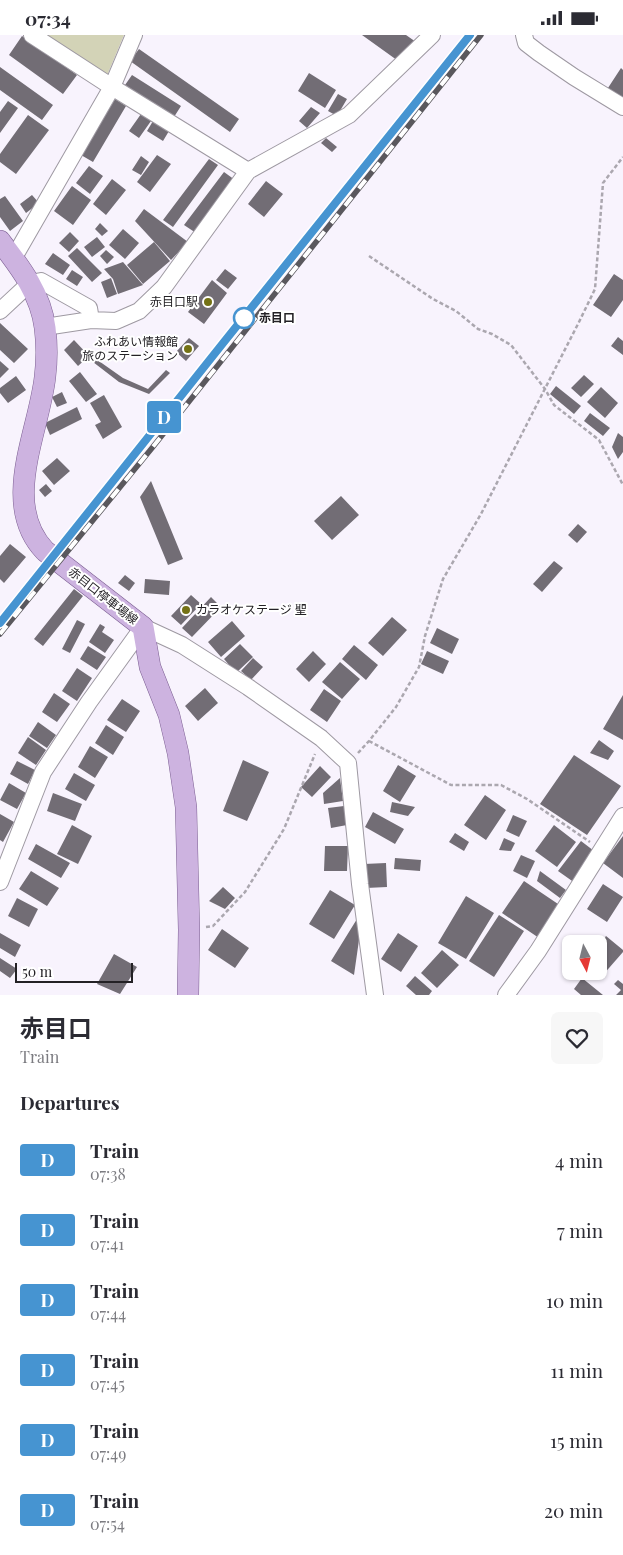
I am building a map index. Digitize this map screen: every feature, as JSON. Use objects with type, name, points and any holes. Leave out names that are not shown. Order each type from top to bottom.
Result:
[{"type":"main road","name":"赤目口停車場線","points":[[0,241],[30,283],[39,303],[45,327],[45,378],[22,480],[29,529],[38,544],[45,551],[143,627],[150,667],[169,715],[178,753],[186,807],[189,930],[188,995]]},
{"type":"street","points":[[32,35],[248,171]]},
{"type":"street","points":[[14,259],[112,87],[134,35]]},
{"type":"street","points":[[45,327],[91,320],[116,321],[139,311],[164,287],[248,171],[349,115],[432,35]]},
{"type":"street","points":[[524,35],[526,43],[539,53],[623,107]]},
{"type":"street","points":[[0,311],[30,283],[41,281],[89,309],[91,320]]},
{"type":"street","points":[[0,883],[43,772],[94,694],[143,627],[182,645],[256,693],[322,738],[348,763],[360,884],[375,995]]},
{"type":"street","points":[[506,995],[538,951],[623,815]]},
{"type":"path","points":[[348,763],[370,741],[396,707],[418,667],[425,636],[443,579],[481,514],[594,289],[603,183],[623,157]]},
{"type":"path","points":[[369,256],[433,299],[456,311],[478,329],[492,333],[511,345],[545,389],[554,405],[599,440],[623,485]]},
{"type":"path","points":[[189,930],[213,926],[245,892],[284,829],[322,738]]},
{"type":"path","points":[[370,741],[451,785],[501,785],[527,799],[602,850]]},
{"type":"green space","points":[[41,35],[124,35],[106,78]]},
{"type":"building","points":[[362,35],[406,35],[416,42],[401,63]]},
{"type":"building","points":[[22,36],[77,75],[63,94],[9,55]]},
{"type":"building","points":[[139,49],[239,119],[230,132],[130,61]]},
{"type":"building","points":[[0,67],[53,105],[42,120],[0,90]]},
{"type":"building","points":[[621,68],[623,70],[623,102],[606,91]]},
{"type":"building","points":[[309,73],[336,90],[325,108],[298,91]]},
{"type":"building","points":[[132,75],[181,106],[174,117],[125,85]]},
{"type":"building","points":[[338,94],[347,99],[337,116],[328,111]]},
{"type":"building","points":[[115,99],[126,106],[93,162],[81,155]]},
{"type":"building","points":[[8,101],[18,108],[0,133],[0,112]]},
{"type":"building","points":[[311,107],[320,113],[307,128],[299,121]]},
{"type":"building","points":[[141,114],[151,121],[139,138],[129,131]]},
{"type":"building","points":[[28,115],[49,130],[16,174],[0,162],[0,154]]},
{"type":"building","points":[[153,121],[169,131],[163,141],[147,131]]},
{"type":"building","points":[[326,138],[337,147],[332,152],[321,143]]},
{"type":"building","points":[[157,155],[171,164],[150,192],[137,182]]},
{"type":"building","points":[[141,156],[149,162],[141,175],[132,170]]},
{"type":"building","points":[[209,159],[218,165],[173,227],[163,220]]},
{"type":"building","points":[[89,166],[103,176],[90,194],[76,183]]},
{"type":"building","points":[[224,172],[235,180],[196,233],[184,225]]},
{"type":"building","points":[[112,179],[126,190],[106,215],[93,204]]},
{"type":"building","points":[[266,181],[283,194],[264,217],[248,204]]},
{"type":"building","points":[[72,186],[91,200],[73,225],[54,211]]},
{"type":"building","points":[[32,195],[39,203],[26,213],[20,204]]},
{"type":"building","points":[[5,196],[23,221],[10,231],[0,217],[0,199]]},
{"type":"building","points":[[144,209],[188,242],[171,260],[135,221]]},
{"type":"building","points":[[100,223],[108,231],[102,236],[95,229]]},
{"type":"building","points":[[123,229],[139,243],[125,259],[109,245]]},
{"type":"building","points":[[70,232],[79,241],[69,252],[59,243]]},
{"type":"building","points":[[97,237],[105,247],[92,257],[84,247]]},
{"type":"building","points":[[154,242],[170,261],[143,284],[127,265]]},
{"type":"building","points":[[77,248],[102,273],[92,282],[68,256]]},
{"type":"building","points":[[106,250],[114,257],[107,264],[100,256]]},
{"type":"building","points":[[53,253],[70,265],[63,275],[45,264]]},
{"type":"building","points":[[123,262],[143,285],[118,294],[113,279],[104,269]]},
{"type":"building","points":[[225,269],[237,278],[228,289],[216,280]]},
{"type":"building","points":[[72,270],[83,277],[77,286],[66,279]]},
{"type":"building","points":[[614,274],[623,280],[623,300],[611,317],[593,305]]},
{"type":"building","points":[[111,278],[117,294],[107,298],[101,282]]},
{"type":"building","name":"赤目口駅","points":[[212,280],[227,293],[204,324],[188,312]]},
{"type":"building","points":[[0,323],[28,349],[14,363],[0,350]]},
{"type":"building","points":[[618,337],[623,341],[623,355],[611,346]]},
{"type":"building","name":"ふれあい情報館 旅のステーション","points":[[189,338],[199,346],[186,361],[176,352]]},
{"type":"building","points":[[74,340],[89,356],[78,366],[64,350]]},
{"type":"building","points":[[96,359],[123,378],[148,389],[166,370],[170,373],[149,394],[119,382],[93,362]]},
{"type":"building","points":[[0,361],[9,369],[0,378]]},
{"type":"building","points":[[80,372],[97,394],[86,402],[69,381]]},
{"type":"building","points":[[584,375],[594,384],[581,397],[571,388]]},
{"type":"building","points":[[16,376],[26,390],[8,403],[0,393],[0,388]]},
{"type":"building","points":[[556,386],[581,406],[574,414],[550,394]]},
{"type":"building","points":[[601,387],[618,403],[605,418],[587,402]]},
{"type":"building","points":[[62,392],[67,403],[57,407],[52,397]]},
{"type":"building","points":[[104,395],[122,427],[103,439],[95,425],[101,422],[90,403]]},
{"type":"building","points":[[77,407],[82,419],[50,435],[45,423]]},
{"type":"building","points":[[590,413],[610,428],[603,436],[584,421]]},
{"type":"building","points":[[618,433],[623,437],[623,452],[618,459],[612,447]]},
{"type":"building","points":[[57,458],[70,471],[54,485],[42,471]]},
{"type":"building","points":[[151,481],[183,559],[168,565],[140,497]]},
{"type":"building","points":[[46,484],[52,491],[45,497],[39,490]]},
{"type":"building","points":[[341,496],[359,515],[332,540],[314,521]]},
{"type":"building","points":[[578,524],[587,532],[577,543],[568,535]]},
{"type":"building","points":[[10,544],[26,557],[4,583],[0,579],[0,556]]},
{"type":"building","points":[[554,561],[563,568],[542,592],[533,584]]},
{"type":"building","points":[[125,575],[135,583],[129,591],[118,583]]},
{"type":"building","points":[[145,579],[170,581],[169,595],[144,593]]},
{"type":"building","points":[[74,589],[83,596],[43,646],[34,639]]},
{"type":"building","name":"カラオケステージ 聖","points":[[191,595],[201,604],[181,625],[171,616]]},
{"type":"building","points":[[211,597],[221,607],[192,637],[182,628]]},
{"type":"building","points":[[392,617],[407,630],[383,656],[368,643]]},
{"type":"building","points":[[77,620],[85,624],[70,653],[62,649]]},
{"type":"building","points":[[232,621],[245,636],[221,657],[208,642]]},
{"type":"building","points":[[100,624],[105,627],[102,632],[114,640],[105,653],[89,642]]},
{"type":"building","points":[[437,628],[459,639],[452,654],[430,643]]},
{"type":"building","points":[[240,644],[253,657],[236,673],[224,659]]},
{"type":"building","points":[[354,645],[378,665],[366,680],[342,659]]},
{"type":"building","points":[[88,646],[106,657],[97,670],[80,659]]},
{"type":"building","points":[[313,651],[326,664],[309,682],[296,669]]},
{"type":"building","points":[[427,651],[449,661],[443,674],[421,664]]},
{"type":"building","points":[[253,658],[263,667],[251,680],[241,671]]},
{"type":"building","points":[[340,662],[360,679],[342,699],[322,682]]},
{"type":"building","points":[[77,668],[92,678],[77,701],[62,691]]},
{"type":"building","points":[[205,688],[218,703],[198,721],[185,706]]},
{"type":"building","points":[[324,689],[341,701],[327,722],[310,710]]},
{"type":"building","points":[[54,693],[70,704],[57,722],[42,712]]},
{"type":"building","points":[[623,695],[623,740],[603,729]]},
{"type":"building","points":[[122,699],[140,711],[126,732],[107,720]]},
{"type":"building","points":[[38,722],[56,735],[47,748],[29,736]]},
{"type":"building","points":[[106,725],[124,737],[113,755],[95,743]]},
{"type":"building","points":[[28,737],[46,750],[36,765],[18,753]]},
{"type":"building","points":[[599,740],[614,751],[608,760],[590,753]]},
{"type":"building","points":[[90,746],[108,757],[95,778],[78,767]]},
{"type":"building","points":[[574,755],[621,786],[587,835],[540,804]]},
{"type":"building","points":[[243,760],[269,772],[247,821],[223,811]]},
{"type":"building","points":[[17,761],[35,770],[28,784],[10,774]]},
{"type":"building","points":[[398,765],[416,776],[400,802],[383,791]]},
{"type":"building","points":[[320,766],[331,777],[312,797],[301,787]]},
{"type":"building","points":[[74,773],[95,785],[86,801],[65,789]]},
{"type":"building","points":[[340,778],[343,801],[324,804],[323,793]]},
{"type":"building","points":[[9,783],[26,793],[17,809],[0,800]]},
{"type":"building","points":[[53,793],[82,804],[75,821],[47,811]]},
{"type":"building","points":[[485,795],[506,810],[486,840],[464,825]]},
{"type":"building","points":[[392,802],[415,807],[408,816],[390,812]]},
{"type":"building","points":[[344,806],[347,825],[331,828],[328,808]]},
{"type":"building","points":[[373,812],[404,829],[395,844],[365,827]]},
{"type":"building","points":[[0,814],[14,822],[3,842],[0,840]]},
{"type":"building","points":[[513,815],[527,821],[519,837],[506,831]]},
{"type":"building","points":[[72,825],[92,836],[78,864],[57,854]]},
{"type":"building","points":[[554,825],[576,842],[557,867],[535,851]]},
{"type":"building","points":[[455,833],[469,842],[464,851],[449,842]]},
{"type":"building","points":[[623,836],[623,878],[603,863]]},
{"type":"building","points":[[504,838],[515,843],[511,851],[499,850]]},
{"type":"building","points":[[581,841],[598,854],[575,883],[558,871]]},
{"type":"building","points":[[36,844],[70,863],[61,878],[28,859]]},
{"type":"building","points":[[325,846],[348,846],[347,871],[324,871]]},
{"type":"building","points":[[521,855],[535,861],[527,878],[513,871]]},
{"type":"building","points":[[395,858],[421,860],[420,871],[394,869]]},
{"type":"building","points":[[386,863],[387,887],[366,888],[364,864]]},
{"type":"building","points":[[31,871],[59,888],[47,906],[19,889]]},
{"type":"building","points":[[540,871],[566,890],[560,898],[537,881]]},
{"type":"building","points":[[524,881],[561,906],[539,938],[502,913]]},
{"type":"building","points":[[603,884],[623,897],[607,922],[587,909]]},
{"type":"building","points":[[223,887],[235,898],[225,909],[209,901]]},
{"type":"building","points":[[330,890],[355,905],[334,939],[309,924]]},
{"type":"building","points":[[466,896],[494,913],[466,959],[438,943]]},
{"type":"building","points":[[17,898],[38,909],[29,927],[8,916]]},
{"type":"building","points":[[499,915],[524,931],[494,977],[469,961]]},
{"type":"building","points":[[357,919],[361,926],[354,975],[331,961]]},
{"type":"building","points":[[222,929],[249,948],[235,968],[208,950]]},
{"type":"building","points":[[0,933],[21,945],[15,957],[0,948]]},
{"type":"building","points":[[398,933],[418,946],[401,972],[381,959]]},
{"type":"building","points":[[608,938],[623,952],[608,969]]},
{"type":"building","points":[[442,950],[459,965],[437,988],[421,973]]},
{"type":"building","points":[[114,954],[137,967],[120,994],[97,984]]},
{"type":"building","points":[[0,958],[17,969],[10,978],[0,971]]},
{"type":"building","points":[[415,976],[432,991],[429,995],[416,995],[406,986]]},
{"type":"building","points":[[581,980],[584,980],[603,995],[581,995],[574,989]]},
{"type":"building","points":[[618,980],[623,984],[623,995],[616,995],[621,990],[614,984]]},
{"type":"railway","points":[[52,558],[470,35]]},
{"type":"railway","points":[[0,634],[152,448],[481,35]]},
{"type":"train","name":"D","points":[[0,623],[470,35]]},
{"type":"place","name":"赤目口駅","points":[[208,302]]},
{"type":"place","name":"赤目口","points":[[244,318]]},
{"type":"place","name":"ふれあい情報館 旅のステーション","points":[[188,349]]},
{"type":"place","name":"カラオケステージ 聖","points":[[186,610]]}]
